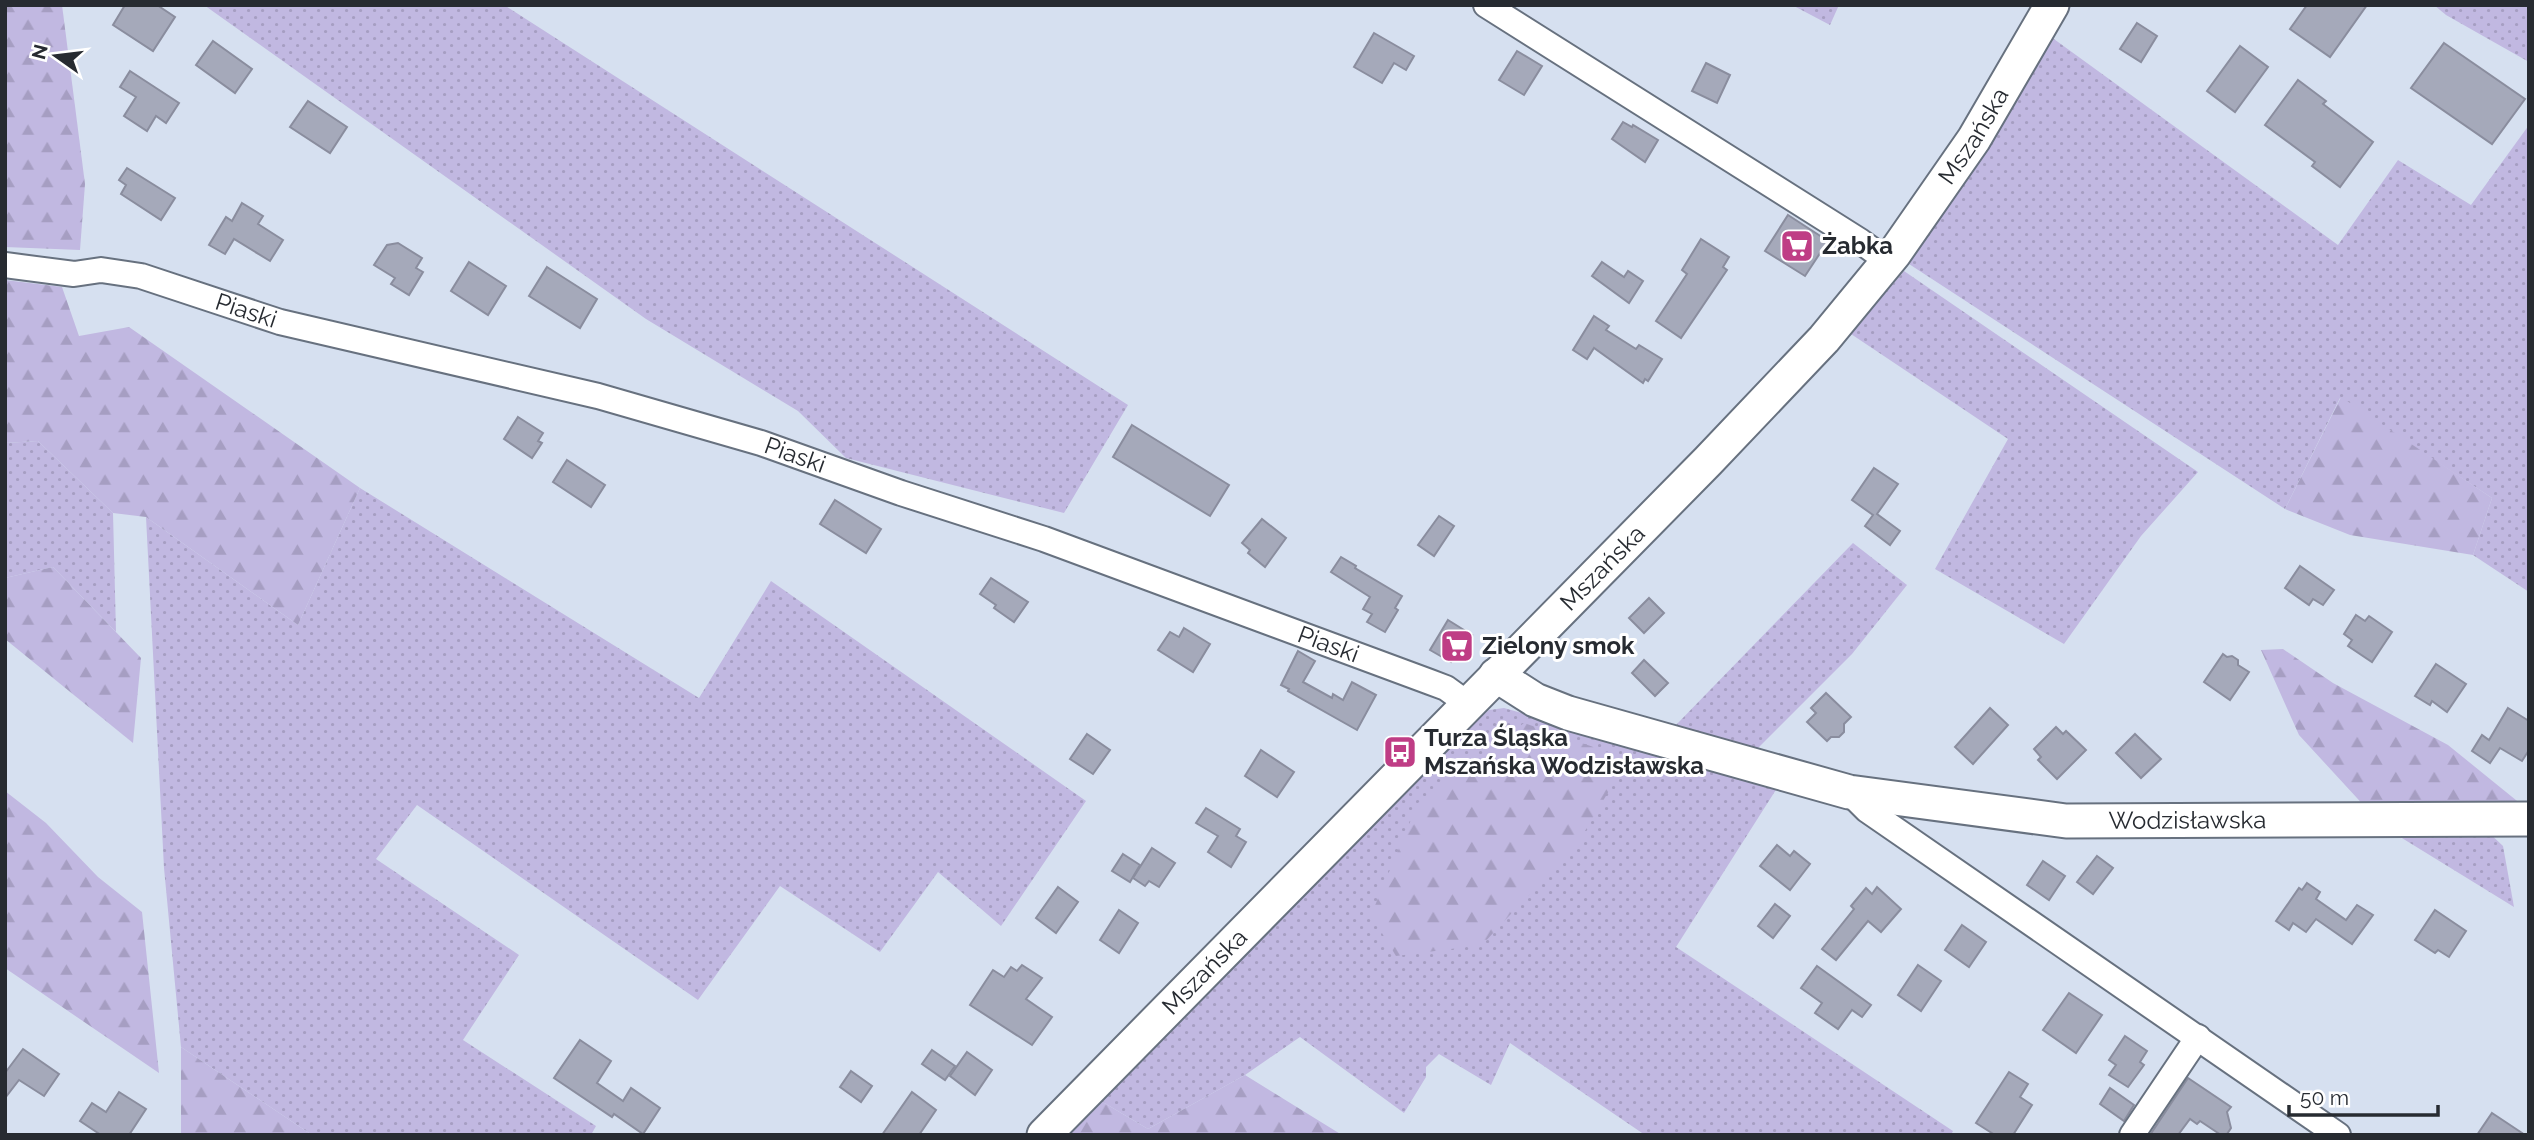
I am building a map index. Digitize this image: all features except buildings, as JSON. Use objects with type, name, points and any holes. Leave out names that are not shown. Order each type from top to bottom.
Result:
[{"type":"street","points":[[1486,5],[1860,241],[1889,262]]},
{"type":"street","name":"Mszańska","points":[[1044,1135],[1783,383],[1889,262],[1975,139],[2052,5]]},
{"type":"street","name":"Piaski","points":[[5,265],[74,274],[101,270],[141,276],[280,322],[598,396],[761,443],[901,493],[1044,539],[1446,688],[1468,704]]},
{"type":"street","name":"Wodzisławska","points":[[1496,675],[1521,693],[1551,708],[1849,792],[2066,821],[2529,819]]},
{"type":"street","name":"Wodzisławska","points":[[1849,792],[1867,810],[2339,1135]]},
{"type":"street","points":[[2132,1135],[2198,1037]]},
{"type":"green space","points":[[5,5],[62,5],[85,184],[80,250],[5,247]]},
{"type":"green space","points":[[204,5],[504,5],[1128,405],[1064,513],[846,458],[798,411],[646,319]]},
{"type":"green space","points":[[1792,5],[1839,5],[1830,25]]},
{"type":"green space","points":[[2434,5],[2529,5],[2529,62],[2446,15]]},
{"type":"green space","points":[[2047,34],[2338,245],[2398,160],[2471,205],[2529,125],[2529,592],[2473,555],[2492,498],[2340,398],[2285,509],[1909,264]]},
{"type":"green space","points":[[1904,271],[2198,472],[2141,536],[2064,644],[1935,569],[2008,439],[1851,334]]},
{"type":"green space","points":[[5,280],[62,287],[79,336],[129,327],[360,488],[298,625],[146,517],[113,513],[38,441],[5,443]]},
{"type":"green space","points":[[2341,397],[2492,498],[2473,555],[2350,535],[2285,509]]},
{"type":"green space","points":[[38,441],[113,513],[116,632],[53,567],[5,578],[5,443]]},
{"type":"green space","points":[[360,488],[699,698],[771,581],[1086,801],[1001,926],[938,872],[880,952],[780,886],[698,1000],[417,805],[376,859],[519,955],[463,1040],[596,1126],[591,1135],[312,1135],[181,1047],[164,868],[146,517],[298,625]]},
{"type":"green space","points":[[1853,543],[1907,585],[1852,654],[1754,752],[1676,725]]},
{"type":"green space","points":[[53,567],[141,658],[133,743],[5,639],[5,578]]},
{"type":"green space","points":[[2283,649],[2333,683],[2448,745],[2527,809],[2368,810],[2299,735],[2261,650]]},
{"type":"green space","points":[[1504,708],[1779,785],[1676,947],[1953,1131],[1951,1135],[1645,1135],[1510,1043],[1491,1085],[1439,1054],[1426,1067],[1426,1077],[1404,1113],[1300,1037],[1245,1075],[1148,1129],[1101,1101],[1219,978],[1470,727],[1489,710]]},
{"type":"green space","points":[[1524,723],[1628,759],[1579,841],[1482,945],[1396,956],[1371,915],[1418,803]]},
{"type":"green space","points":[[5,791],[46,823],[98,877],[142,912],[159,1073],[5,968]]},
{"type":"green space","points":[[2485,829],[2503,846],[2514,907],[2397,835]]},
{"type":"green space","points":[[181,1047],[312,1135],[181,1135]]},
{"type":"green space","points":[[1245,1075],[1342,1135],[1066,1135],[1101,1101],[1148,1129]]},
{"type":"place","name":"Żabka","points":[[1797,246]]},
{"type":"place","name":"Zielony smok","points":[[1457,646]]},
{"type":"place","name":"Turza Śląska Mszańska Wodzisławska","points":[[1400,752]]}]
